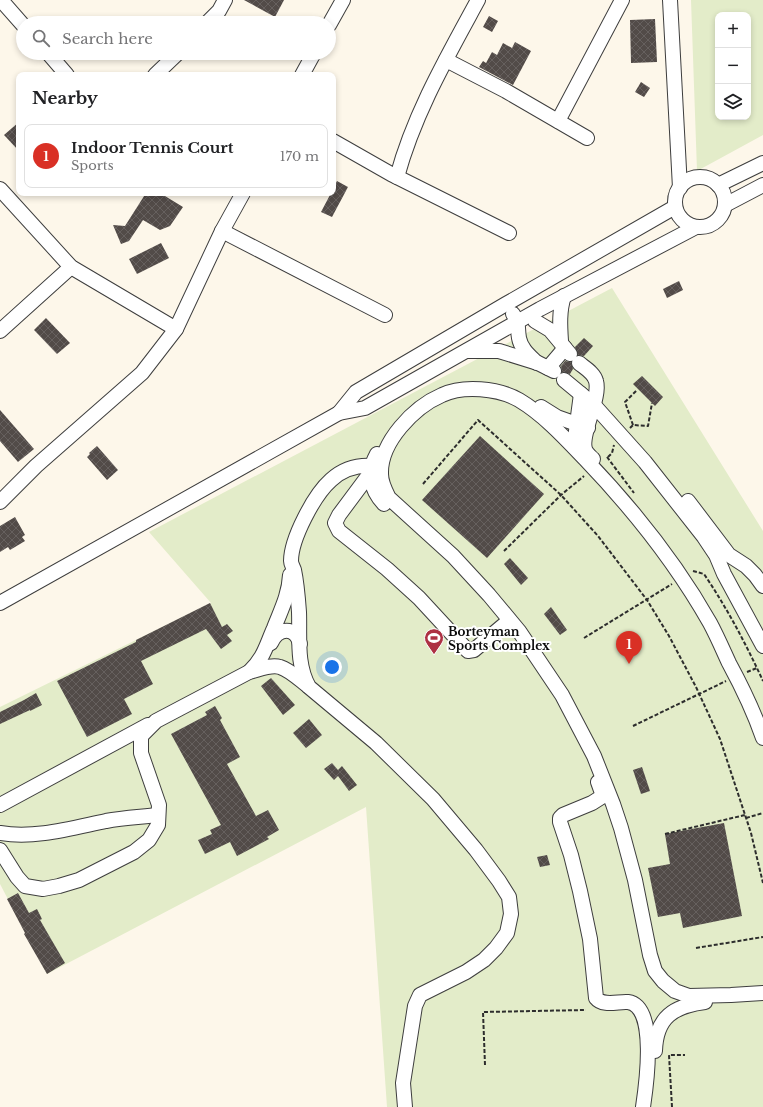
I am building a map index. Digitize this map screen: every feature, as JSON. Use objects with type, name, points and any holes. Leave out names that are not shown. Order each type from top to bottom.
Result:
[{"type":"street","points":[[1,0],[16,17]]},
{"type":"street","points":[[215,16],[219,12],[225,0]]},
{"type":"street","points":[[334,16],[343,0]]},
{"type":"street","points":[[397,177],[402,156],[419,114],[478,0]]},
{"type":"street","points":[[558,121],[622,0]]},
{"type":"street","points":[[670,0],[680,188]]},
{"type":"street","points":[[54,60],[64,72]]},
{"type":"street","points":[[158,72],[171,60]]},
{"type":"street","points":[[304,72],[310,60]]},
{"type":"street","points":[[446,60],[506,91],[587,138]]},
{"type":"street","points":[[336,143],[397,177],[508,233]]},
{"type":"street","points":[[718,185],[763,163]]},
{"type":"street","points":[[699,177],[706,178],[718,185],[724,197],[725,205],[723,213],[712,224],[704,227],[696,227],[687,223],[679,216],[675,207],[676,197],[680,188],[685,182],[699,177]]},
{"type":"street","points":[[725,205],[763,185]]},
{"type":"street","points":[[0,189],[71,267],[176,329]]},
{"type":"street","points":[[0,502],[36,466],[142,374],[176,329],[238,196]]},
{"type":"street","points":[[340,413],[356,392],[675,207]]},
{"type":"street","points":[[0,603],[340,413],[365,408],[518,321],[696,227]]},
{"type":"street","points":[[222,231],[385,315]]},
{"type":"street","points":[[0,331],[71,267]]},
{"type":"street","points":[[564,296],[560,312],[569,352]]},
{"type":"street","points":[[506,304],[518,321],[519,338],[524,350],[627,430],[708,526],[729,555],[736,561],[746,566],[763,586]]},
{"type":"street","points":[[535,321],[550,330],[569,352],[593,375],[596,381],[593,404],[574,446]]},
{"type":"street","points":[[465,351],[499,351],[551,371]]},
{"type":"street","points":[[551,371],[569,352]]},
{"type":"street","points":[[582,426],[557,417],[522,394],[501,386],[481,382],[446,385],[430,392],[408,408],[373,461],[371,484],[378,497],[387,507],[429,542],[467,578],[505,624],[533,661],[561,706],[586,752],[603,796],[598,800],[560,818],[572,855],[590,939],[596,998],[602,1003],[624,1001],[632,998],[640,992]]},
{"type":"street","points":[[763,722],[728,645],[682,569],[639,510],[597,467],[539,414],[519,400],[496,392],[476,389],[442,394],[421,407],[406,420],[387,450],[382,461],[381,475],[383,487],[389,498],[453,556],[489,595],[518,631],[562,695],[594,756],[613,804],[635,880],[650,955],[655,971],[663,981],[675,991],[689,996],[763,993]]},
{"type":"street","points":[[581,394],[582,426],[585,449],[587,453],[638,518],[681,578],[710,623],[749,704],[763,738]]},
{"type":"street","points":[[627,430],[654,472],[716,554],[763,646]]},
{"type":"street","points":[[258,668],[286,599],[290,584],[291,562],[296,537],[321,491],[331,480],[346,470],[361,465],[372,469]]},
{"type":"street","points":[[372,469],[339,515],[335,523],[339,531],[371,555],[400,580],[433,612],[468,651],[474,650],[505,624]]},
{"type":"street","points":[[723,568],[736,561]]},
{"type":"street","points":[[291,562],[297,589],[300,659],[304,678],[309,687]]},
{"type":"street","points":[[258,668],[274,635],[280,631],[293,633],[300,643]]},
{"type":"street","points":[[0,805],[258,668],[282,663],[292,659],[298,650],[300,643]]},
{"type":"street","points":[[269,646],[272,656],[277,662],[282,663]]},
{"type":"street","points":[[258,668],[279,667],[288,671],[376,743],[433,799],[476,850],[509,897],[511,914],[507,933],[496,948],[484,960],[466,972],[420,995],[415,1006],[403,1083],[405,1107]]},
{"type":"street","points":[[0,850],[25,886],[43,888],[59,886],[79,880],[134,852],[149,840],[158,825],[159,805],[141,753],[141,736],[156,721]]},
{"type":"street","points":[[643,1107],[648,1050],[647,1026],[634,1004],[624,1001],[606,1000],[602,998],[599,985],[597,952],[589,908],[579,864],[566,820],[567,818],[601,806],[609,809],[628,871],[643,951],[646,978]]},
{"type":"street","points":[[0,833],[10,835],[41,832],[107,821],[158,815]]},
{"type":"street","points":[[651,1107],[656,1038],[665,1018],[676,1010],[696,1004],[721,1001],[763,1000]]},
{"type":"path","points":[[627,430],[625,402],[637,390]]},
{"type":"path","points":[[504,551],[561,495],[597,467],[612,453],[616,439],[627,430],[648,426],[652,403]]},
{"type":"path","points":[[423,484],[478,420],[561,495],[598,536],[647,600],[669,636],[699,694],[720,739],[746,817],[763,883]]},
{"type":"path","points":[[584,638],[681,578]]},
{"type":"path","points":[[633,726],[699,694]]},
{"type":"path","points":[[665,834],[763,813]]},
{"type":"path","points":[[696,948],[763,937]]},
{"type":"path","points":[[485,1065],[483,1012],[586,1010]]},
{"type":"path","points":[[672,1107],[669,1055],[685,1055]]},
{"type":"green space","points":[[691,0],[763,0],[763,135],[697,171]]},
{"type":"green space","name":"Borteyman Sports Complex","points":[[612,288],[763,531],[763,1107],[387,1107],[366,807],[47,974],[0,884],[0,707],[211,603],[149,532]]},
{"type":"building","points":[[244,0],[284,0],[276,16]]},
{"type":"building","points":[[489,16],[498,21],[492,32],[483,27]]},
{"type":"building","points":[[655,19],[657,62],[631,63],[630,20]]},
{"type":"building","points":[[515,42],[531,51],[513,85],[479,67],[483,61],[486,63],[492,52],[497,55],[503,43],[512,48]]},
{"type":"building","points":[[641,82],[650,88],[644,97],[635,92]]},
{"type":"building","points":[[16,125],[16,148],[4,135]]},
{"type":"building","points":[[337,181],[348,187],[332,217],[321,212],[329,196],[336,196]]},
{"type":"building","points":[[144,196],[165,196],[183,207],[170,226],[160,230],[143,220],[129,241],[121,244],[113,225],[125,226]]},
{"type":"building","points":[[161,243],[169,258],[137,274],[129,259]]},
{"type":"building","points":[[679,281],[683,290],[667,298],[663,289]]},
{"type":"building","points":[[46,318],[70,343],[57,354],[34,330]]},
{"type":"building","points":[[584,338],[593,346],[584,356],[578,355],[575,347]]},
{"type":"building","points":[[565,361],[571,362],[573,369],[570,374],[562,372],[561,366]]},
{"type":"building","points":[[642,376],[663,397],[655,406],[633,384]]},
{"type":"building","points":[[0,410],[34,449],[18,462],[0,441]]},
{"type":"building","points":[[480,436],[544,494],[487,558],[422,500]]},
{"type":"building","points":[[97,446],[118,470],[107,480],[87,457],[90,454],[89,453]]},
{"type":"building","points":[[15,517],[25,535],[22,537],[25,541],[10,550],[8,547],[0,552],[0,526]]},
{"type":"building","points":[[510,558],[528,578],[521,585],[504,564]]},
{"type":"building","points":[[210,603],[222,627],[227,624],[233,631],[227,635],[232,641],[221,649],[206,629],[141,661],[153,684],[124,699],[132,714],[87,737],[57,681]]},
{"type":"building","points":[[551,607],[567,630],[560,635],[544,614]]},
{"type":"building","points":[[271,678],[295,705],[283,715],[261,686]]},
{"type":"building","points":[[36,693],[42,705],[0,724],[0,712]]},
{"type":"building","points":[[215,706],[222,718],[220,720],[240,757],[227,764],[256,816],[268,810],[279,830],[267,837],[269,839],[237,856],[230,842],[205,854],[198,840],[212,834],[210,830],[221,825],[171,734],[207,715],[205,712]]},
{"type":"building","points":[[309,719],[322,735],[306,748],[293,733]]},
{"type":"building","points":[[332,763],[338,770],[342,766],[357,785],[349,791],[338,776],[334,780],[324,769]]},
{"type":"building","points":[[642,767],[650,791],[641,794],[633,770]]},
{"type":"building","points":[[724,823],[742,916],[683,928],[680,913],[658,917],[648,868],[670,864],[665,834]]},
{"type":"building","points":[[547,855],[550,865],[540,867],[537,857]]},
{"type":"building","points":[[18,893],[29,913],[37,909],[42,919],[40,920],[65,963],[47,974],[24,934],[25,933],[7,899]]},
{"type":"place","name":"Borteyman Sports Complex","points":[[434,655]]},
{"type":"place","name":"Indoor Tennis Court","points":[[629,664]]}]
